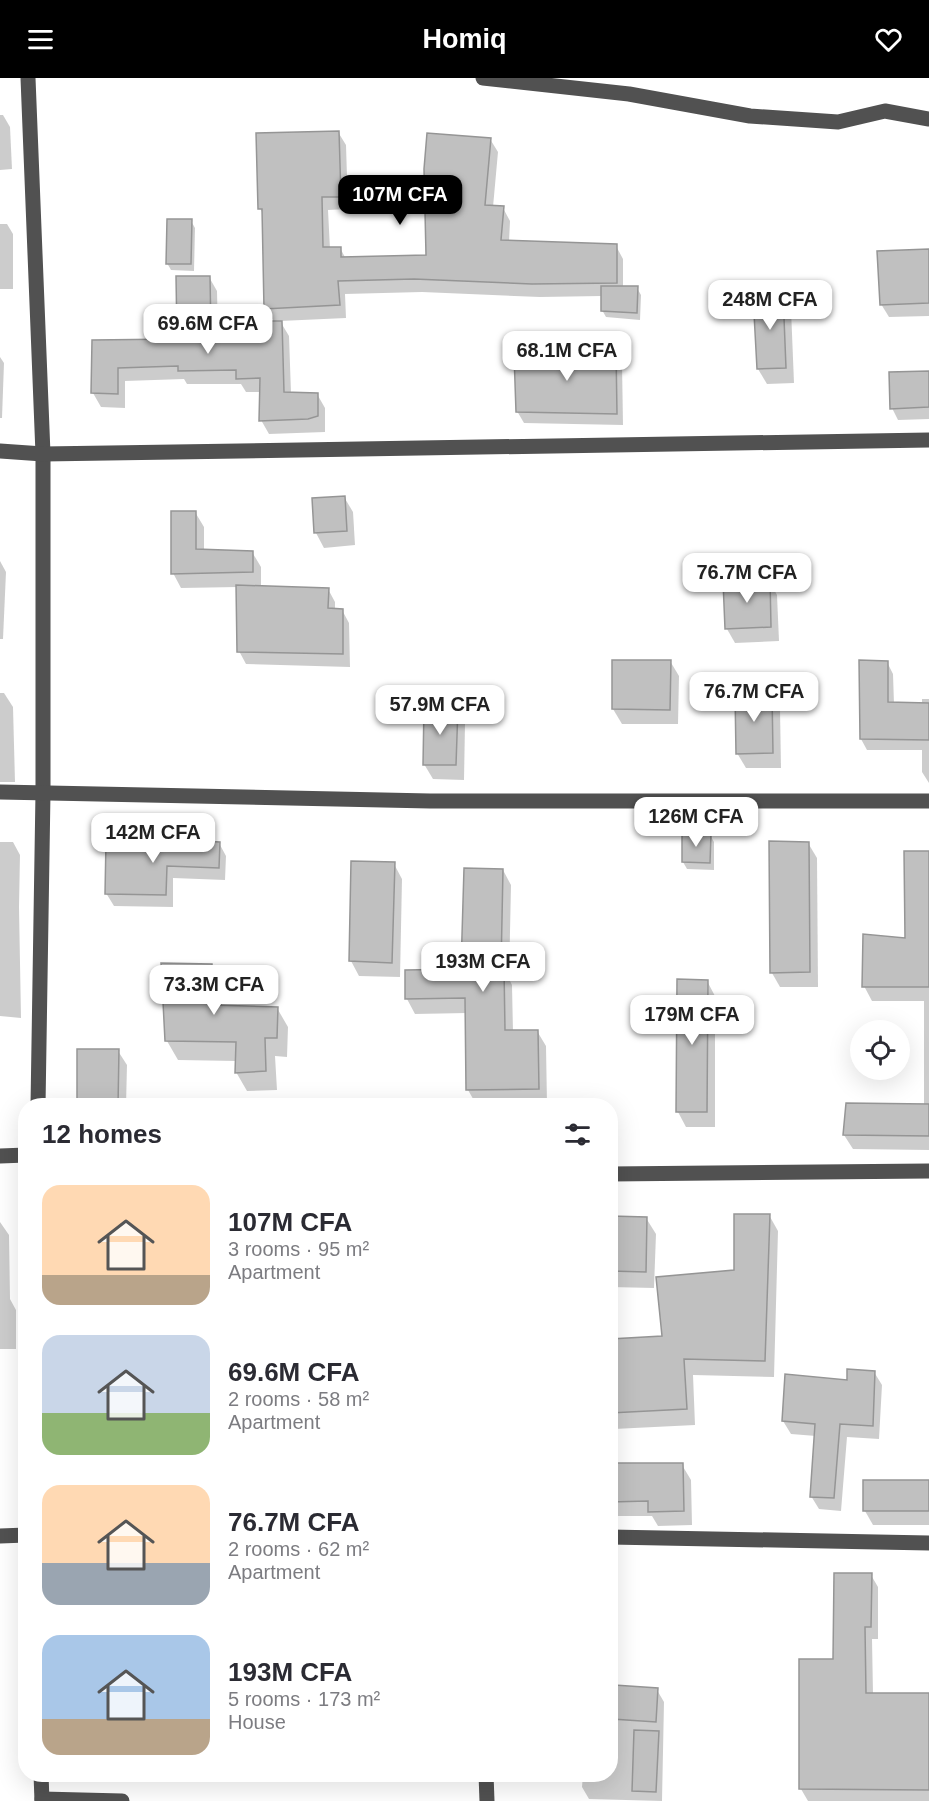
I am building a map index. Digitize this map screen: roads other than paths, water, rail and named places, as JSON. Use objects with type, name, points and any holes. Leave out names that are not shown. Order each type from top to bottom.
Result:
[{"type":"street","points":[[28,78],[42,454],[43,792],[38,1098]]},
{"type":"street","points":[[483,78],[629,94],[750,116],[838,122],[885,111],[929,119]]},
{"type":"street","points":[[0,450],[42,454],[929,440]]},
{"type":"street","points":[[0,792],[430,801],[929,801]]},
{"type":"street","points":[[0,1156],[18,1155]]},
{"type":"street","points":[[618,1174],[929,1171]]},
{"type":"street","points":[[0,1536],[18,1535]]},
{"type":"street","points":[[618,1537],[929,1543]]},
{"type":"street","points":[[41,1782],[42,1800],[122,1801]]},
{"type":"street","points":[[486,1782],[487,1801]]}]
